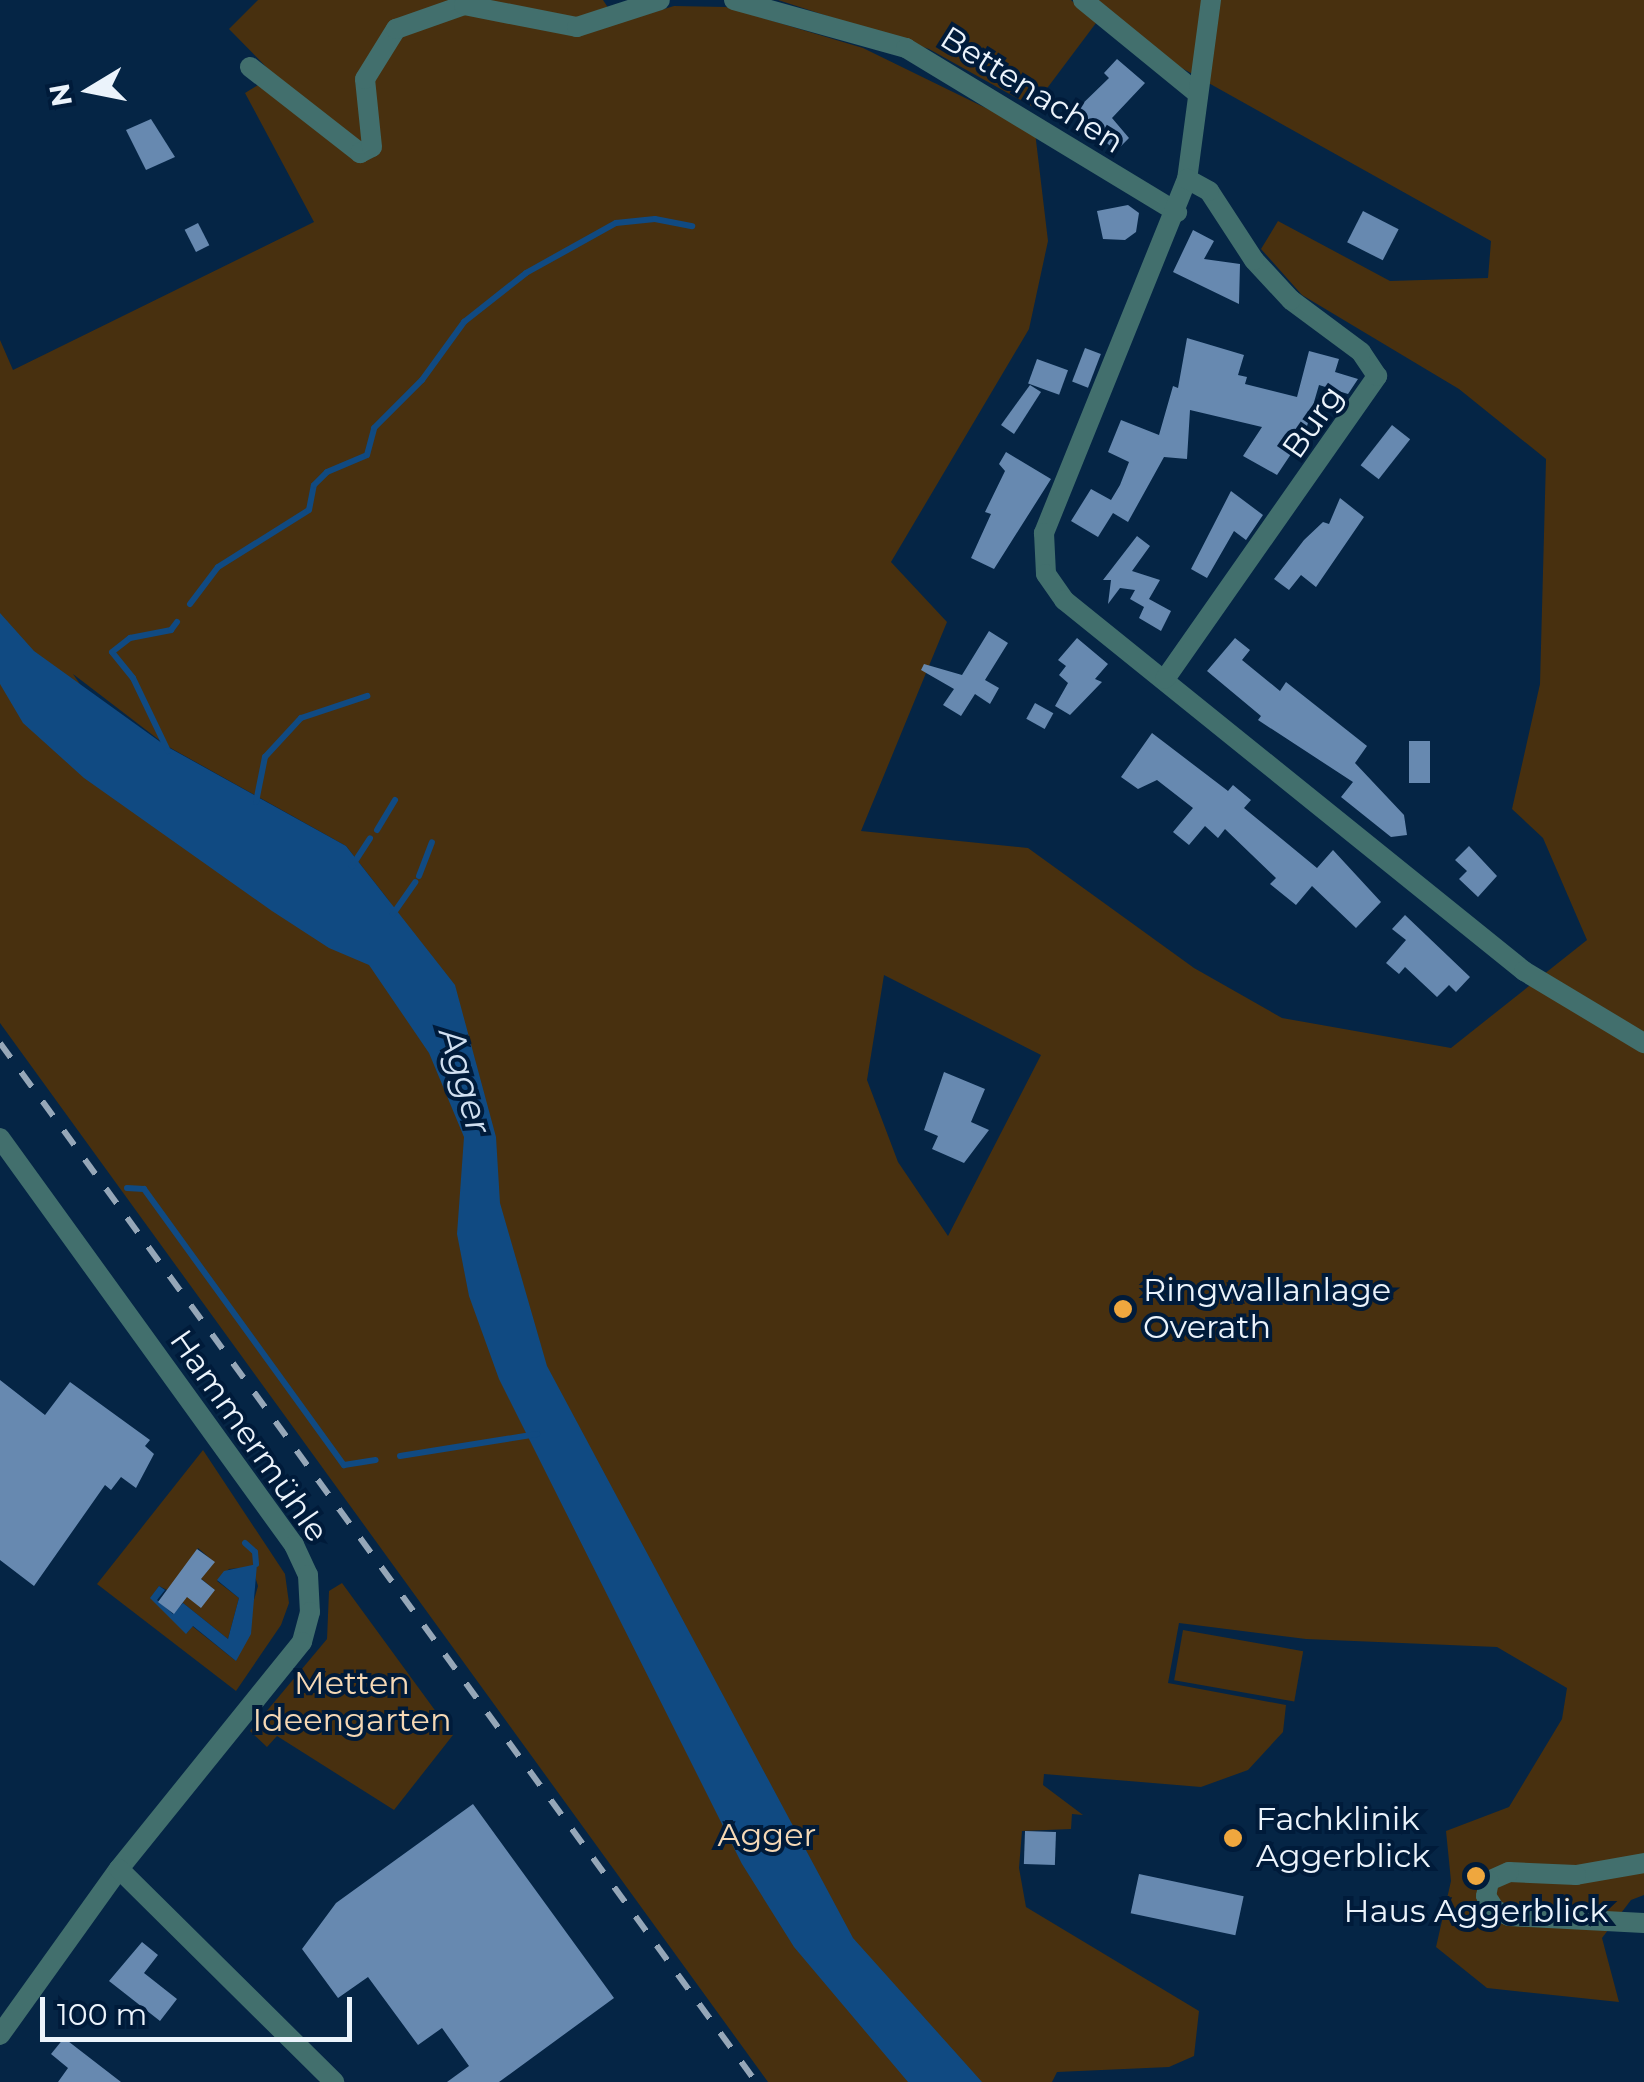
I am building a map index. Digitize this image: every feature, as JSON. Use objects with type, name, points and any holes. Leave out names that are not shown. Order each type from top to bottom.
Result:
[{"type":"street","points":[[250,67],[360,153],[372,147],[364,78],[396,29],[464,5],[576,28],[660,0]]},
{"type":"street","name":"Bettenachen","points":[[734,0],[906,48],[1176,212]]},
{"type":"street","points":[[1083,0],[1196,93]]},
{"type":"street","points":[[1211,0],[1187,178],[1052,514],[1042,556],[1064,600],[1524,971],[1644,1043]]},
{"type":"street","name":"Burg","points":[[1165,678],[1296,500],[1377,376],[1361,352],[1291,300],[1254,260],[1209,191],[1187,178]]},
{"type":"street","name":"Hammermühle","points":[[0,1138],[294,1545],[308,1574],[310,1612],[302,1642],[119,1869],[0,2035]]},
{"type":"street","points":[[1644,1863],[1576,1875],[1509,1872],[1489,1881],[1486,1896],[1495,1910],[1509,1916],[1644,1923]]},
{"type":"street","points":[[119,1869],[334,2082]]},
{"type":"green space","name":"Agger","points":[[258,0],[603,0],[618,23],[674,6],[726,7],[863,48],[1035,132],[1048,241],[1029,329],[891,562],[947,622],[861,831],[1028,848],[1194,968],[1282,1018],[1451,1048],[1587,940],[1543,838],[1512,809],[1540,684],[1546,459],[1459,389],[1302,295],[1261,249],[1278,221],[1390,281],[1488,278],[1491,241],[1171,62],[1098,0],[1644,0],[1644,1895],[1631,1900],[1602,1938],[1619,2002],[1487,1988],[1436,1947],[1451,1881],[1446,1831],[1509,1807],[1562,1719],[1567,1688],[1497,1647],[1306,1639],[1179,1623],[1168,1683],[1286,1705],[1283,1732],[1248,1770],[1201,1787],[1044,1774],[1043,1785],[1083,1815],[1072,1814],[1071,1829],[1022,1831],[1019,1868],[1026,1907],[1199,2011],[1194,2056],[1169,2067],[1057,2072],[1052,2082],[768,2082],[0,1023],[0,340],[13,370],[314,222],[245,93],[274,75],[229,29]],"holes":[[[73,674],[167,746],[346,846],[390,902],[117,738]],[[884,975],[1041,1055],[948,1236],[898,1162],[867,1080]]]},
{"type":"green space","points":[[778,0],[1071,0],[1096,23],[1033,107],[929,49]]},
{"type":"green space","name":"Metten Ideengarten","points":[[203,1450],[285,1574],[289,1603],[281,1625],[236,1691],[97,1584]],"holes":[[[198,1548],[214,1562],[199,1577],[215,1590],[184,1596],[183,1603],[228,1639],[239,1598],[217,1581],[229,1569],[252,1567],[258,1586],[236,1661],[192,1626],[187,1633],[151,1598],[159,1586],[169,1591]]]},
{"type":"green space","name":"Metten Ideengarten","points":[[342,1583],[453,1735],[394,1810],[277,1736],[267,1747],[250,1731],[327,1639],[329,1591]]},
{"type":"green space","points":[[1183,1630],[1303,1651],[1294,1701],[1174,1680]]},
{"type":"water","name":"Agger","points":[[0,613],[34,651],[166,746],[346,846],[455,985],[496,1137],[500,1203],[547,1366],[853,1938],[982,2082],[908,2082],[794,1947],[742,1864],[499,1379],[469,1296],[457,1234],[464,1137],[429,1053],[369,965],[329,948],[272,911],[84,778],[23,723],[0,684]]},
{"type":"water","points":[[257,1564],[251,1634],[236,1661],[193,1626],[186,1634],[150,1598],[159,1586],[165,1590],[157,1600],[173,1614],[183,1603],[228,1639],[239,1598],[217,1580],[224,1571]]},
{"type":"building","points":[[1117,59],[1145,83],[1112,118],[1129,138],[1116,151],[1073,113],[1109,78],[1104,73]]},
{"type":"building","points":[[151,119],[175,157],[146,170],[126,130]]},
{"type":"building","points":[[1128,205],[1139,213],[1136,232],[1125,240],[1103,239],[1097,211]]},
{"type":"building","points":[[1363,211],[1399,229],[1383,260],[1347,242]]},
{"type":"building","points":[[198,223],[209,245],[196,252],[185,230]]},
{"type":"building","points":[[1193,230],[1214,241],[1204,259],[1240,264],[1239,304],[1173,272]]},
{"type":"building","points":[[1187,338],[1244,355],[1238,375],[1247,377],[1245,384],[1297,397],[1309,351],[1339,359],[1335,372],[1358,379],[1348,394],[1319,385],[1305,433],[1277,475],[1243,456],[1262,427],[1190,410],[1187,459],[1164,457],[1128,522],[1113,513],[1098,537],[1071,521],[1091,489],[1111,500],[1120,485],[1129,462],[1108,452],[1121,420],[1159,435],[1173,386],[1178,388]]},
{"type":"building","points":[[1085,348],[1101,354],[1088,388],[1072,382]]},
{"type":"building","points":[[1037,359],[1068,370],[1059,395],[1028,383]]},
{"type":"building","points":[[1030,385],[1041,392],[1014,434],[1001,425]]},
{"type":"building","points":[[1392,425],[1410,439],[1379,479],[1361,465]]},
{"type":"building","points":[[1006,452],[1051,479],[994,569],[971,558],[991,514],[985,512],[1005,471],[999,464]]},
{"type":"building","points":[[1231,491],[1263,515],[1246,540],[1234,531],[1207,578],[1191,569]]},
{"type":"building","points":[[1340,498],[1364,517],[1316,587],[1301,575],[1289,590],[1274,579],[1304,540],[1323,522],[1329,524]]},
{"type":"building","points":[[1137,536],[1150,546],[1132,571],[1160,580],[1149,599],[1171,611],[1161,631],[1139,618],[1144,607],[1130,599],[1135,590],[1120,588],[1108,604],[1111,580],[1103,580]]},
{"type":"building","points":[[989,631],[1008,643],[985,680],[999,688],[990,704],[975,694],[961,716],[943,705],[954,689],[921,670],[924,664],[962,675]]},
{"type":"building","points":[[1077,638],[1108,664],[1095,679],[1102,682],[1070,715],[1055,706],[1068,683],[1059,675],[1066,666],[1058,660]]},
{"type":"building","points":[[1235,638],[1250,650],[1242,660],[1280,691],[1286,682],[1367,746],[1355,763],[1404,815],[1407,835],[1391,837],[1341,797],[1353,782],[1258,720],[1261,716],[1207,671]]},
{"type":"building","points":[[1035,703],[1053,713],[1045,729],[1026,719]]},
{"type":"building","points":[[1152,733],[1228,791],[1233,785],[1251,800],[1244,808],[1317,868],[1333,850],[1381,902],[1356,928],[1312,886],[1296,905],[1270,884],[1276,878],[1225,829],[1218,838],[1205,826],[1189,845],[1173,832],[1193,808],[1157,780],[1138,789],[1121,777]]},
{"type":"building","points":[[1409,741],[1430,741],[1430,783],[1409,783]]},
{"type":"building","points":[[1469,846],[1497,876],[1478,897],[1459,879],[1467,871],[1455,860]]},
{"type":"building","points":[[1405,915],[1470,977],[1456,992],[1449,985],[1437,997],[1405,967],[1399,974],[1386,963],[1406,940],[1392,929]]},
{"type":"building","points":[[944,1072],[985,1089],[971,1122],[989,1130],[964,1163],[932,1149],[938,1136],[924,1130]]},
{"type":"building","points":[[0,1380],[45,1415],[70,1382],[150,1440],[145,1446],[154,1454],[136,1488],[121,1477],[111,1490],[105,1485],[34,1586],[0,1560]]},
{"type":"building","points":[[197,1549],[215,1562],[201,1579],[215,1590],[201,1608],[187,1597],[174,1614],[158,1602]]},
{"type":"building","points":[[473,1804],[614,1998],[499,2082],[447,2082],[469,2066],[442,2028],[418,2045],[368,1977],[338,1998],[302,1949],[336,1903]]},
{"type":"building","points":[[1025,1831],[1056,1832],[1055,1865],[1024,1864]]},
{"type":"building","points":[[1139,1874],[1244,1896],[1235,1935],[1131,1913]]},
{"type":"building","points":[[142,1942],[158,1955],[144,1973],[177,1999],[160,2021],[109,1981]]},
{"type":"building","points":[[64,2038],[121,2082],[58,2082],[68,2068],[51,2054]]},
{"type":"waterway","points":[[190,604],[218,567],[309,510],[314,485],[327,472],[367,455],[374,428],[422,380],[464,322],[526,273],[616,223],[655,219],[692,226]]},
{"type":"waterway","points":[[168,751],[133,678],[112,652],[130,638],[171,630],[177,622]]},
{"type":"waterway","points":[[256,802],[265,757],[301,718],[367,696]]},
{"type":"waterway","points":[[377,830],[395,800]]},
{"type":"waterway","points":[[352,866],[370,838]]},
{"type":"waterway","points":[[419,876],[432,842]]},
{"type":"waterway","points":[[393,914],[415,882]]},
{"type":"waterway","points":[[127,1188],[144,1189],[344,1465],[376,1460]]},
{"type":"waterway","points":[[400,1456],[537,1434]]},
{"type":"waterway","points":[[245,1543],[255,1552],[256,1564]]},
{"type":"railway","points":[[0,1043],[756,2082]]},
{"type":"place","name":"Ringwallanlage Overath","points":[[1123,1309]]},
{"type":"place","name":"Fachklinik Aggerblick","points":[[1233,1838]]},
{"type":"place","name":"Haus Aggerblick","points":[[1476,1876]]}]
